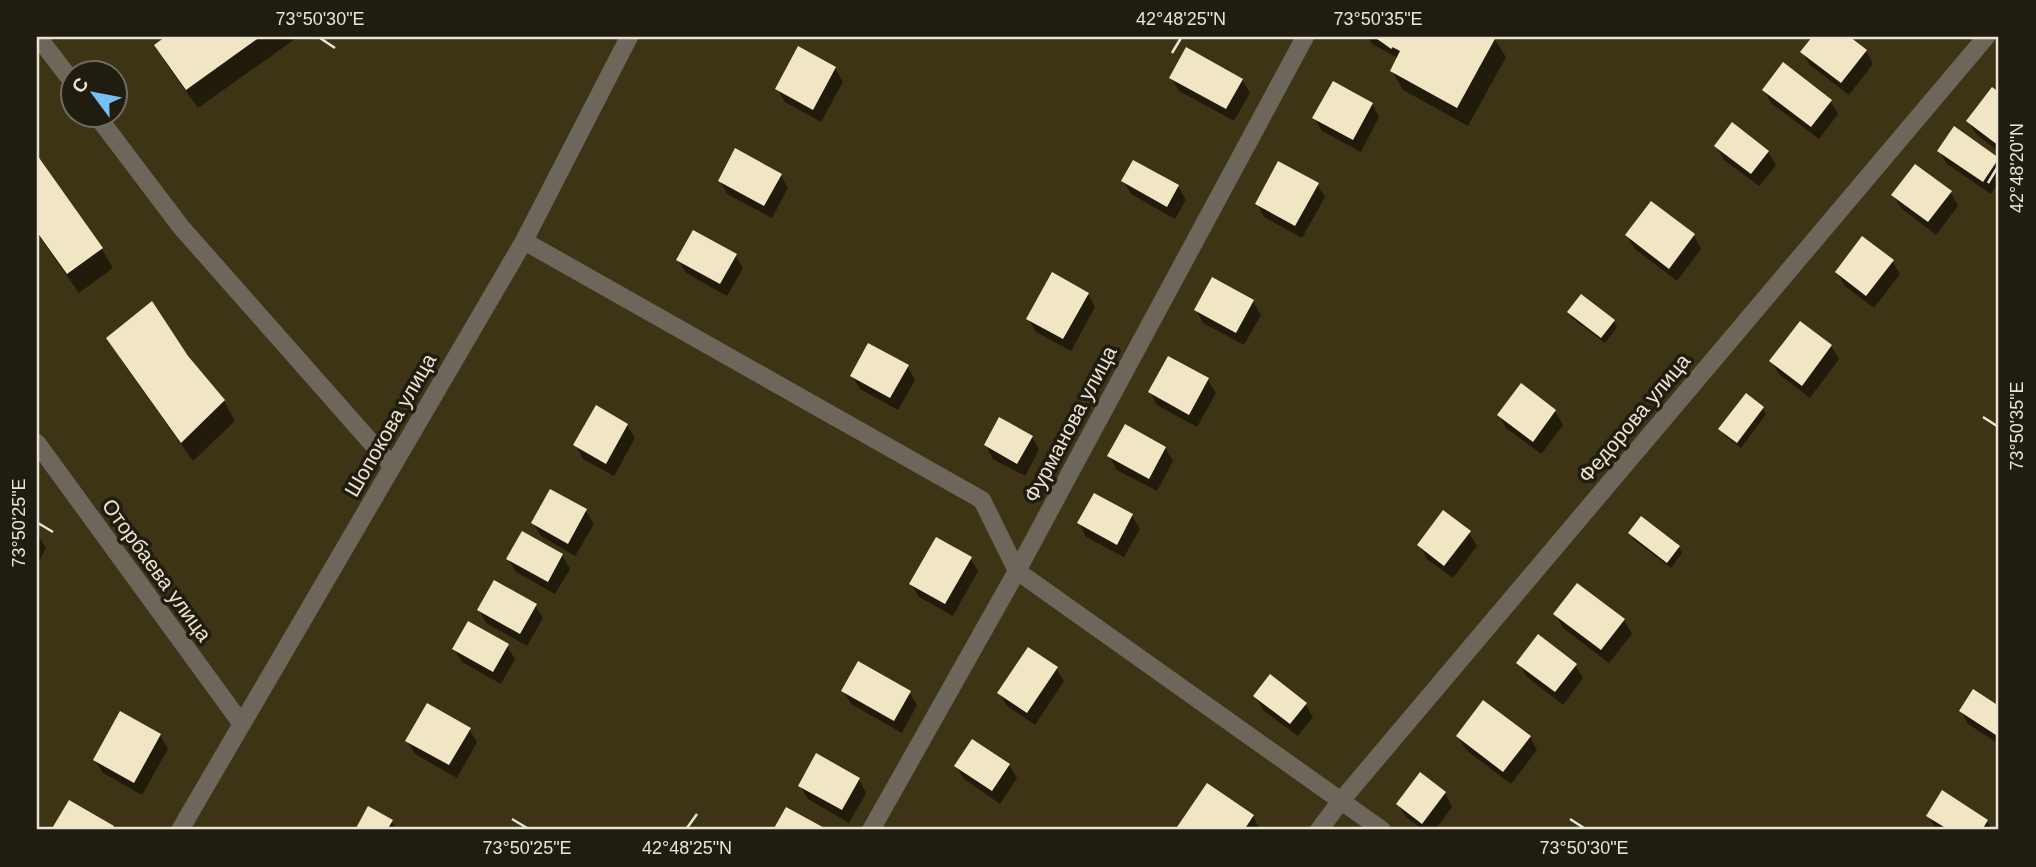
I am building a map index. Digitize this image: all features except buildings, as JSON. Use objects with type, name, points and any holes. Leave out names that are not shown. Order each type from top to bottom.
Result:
[{"type":"street","points":[[38,37],[60,66]]},
{"type":"street","name":"Шопокова улица","points":[[180,830],[524,241],[629,37]]},
{"type":"street","name":"Фурманова улица","points":[[871,830],[1017,570],[1305,37]]},
{"type":"street","name":"Федорова улица","points":[[1319,830],[1986,37]]},
{"type":"street","points":[[108,130],[181,227],[392,466]]},
{"type":"street","points":[[524,241],[982,500],[1017,570],[1382,830]]},
{"type":"street","name":"Оторбаева улица","points":[[37,443],[241,723]]}]
